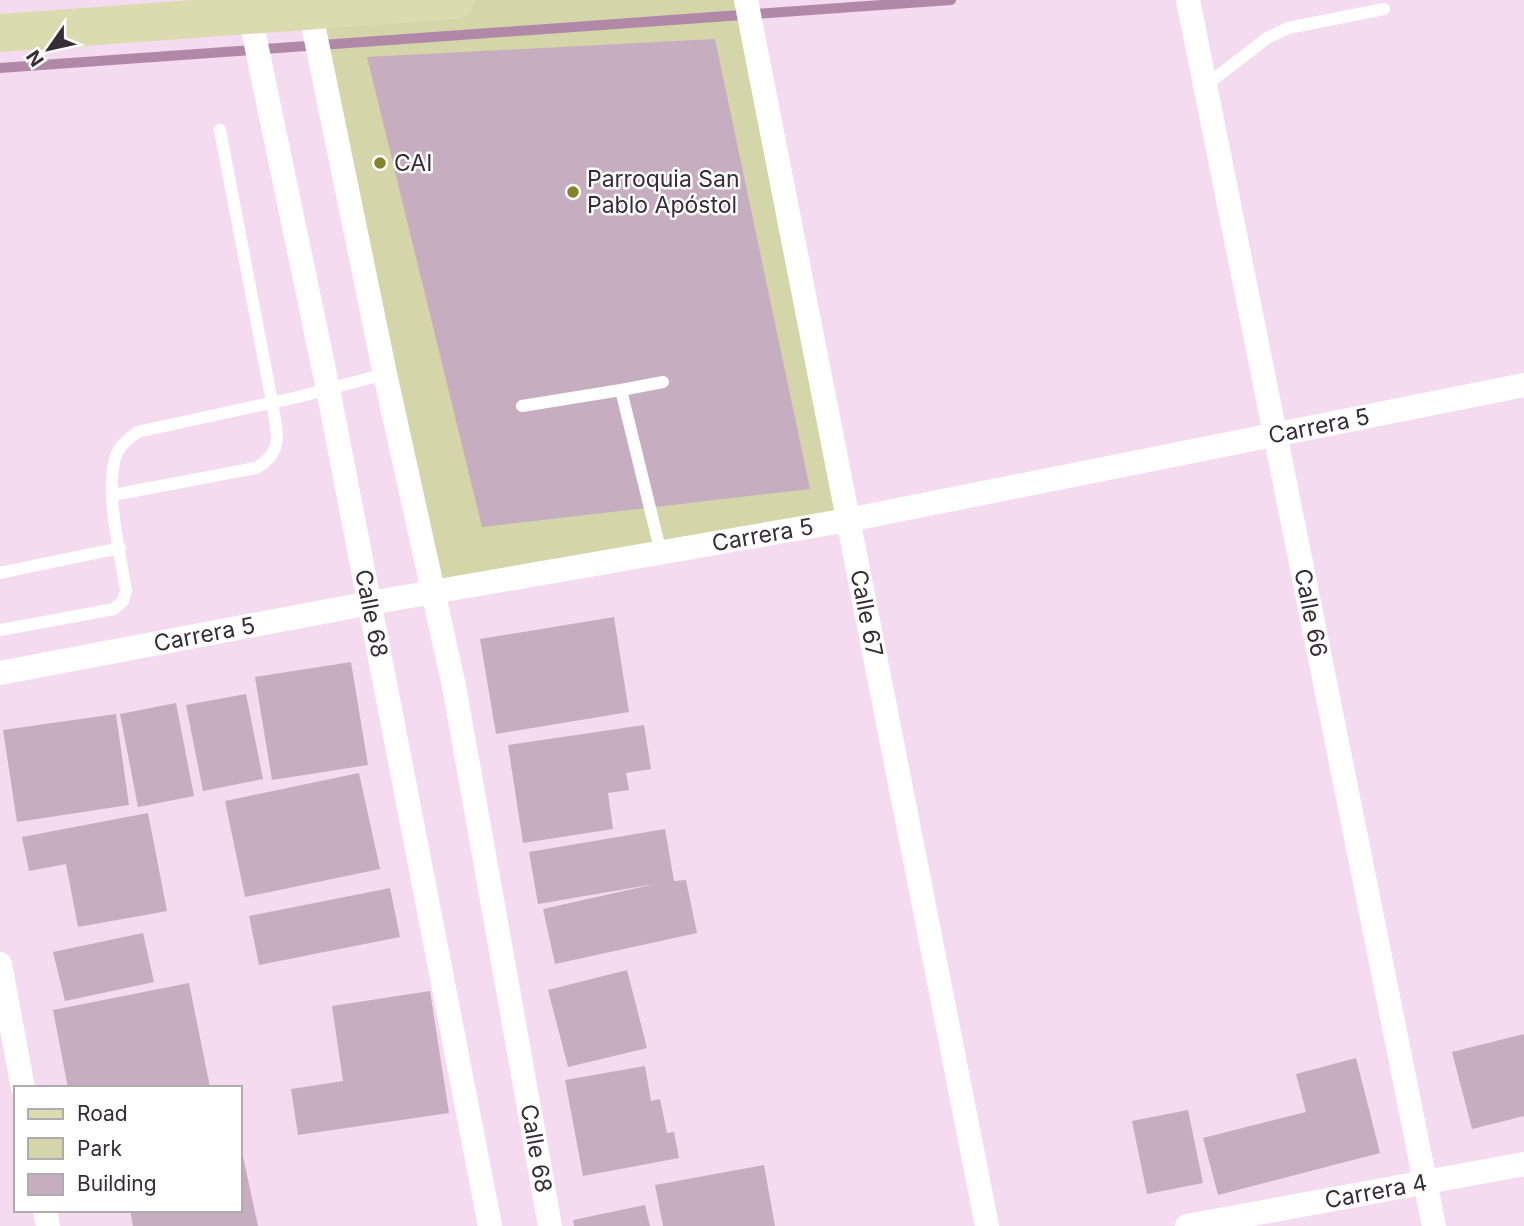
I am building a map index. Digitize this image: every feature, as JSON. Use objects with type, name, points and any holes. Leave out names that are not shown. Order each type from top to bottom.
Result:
[{"type":"main road","points":[[0,33],[311,19],[456,0]]},
{"type":"street","name":"Calle 67","points":[[747,3],[987,1226]]},
{"type":"street","name":"Calle 66","points":[[1189,6],[1434,1226]]},
{"type":"street","name":"Calle 68","points":[[311,19],[454,686],[550,1226]]},
{"type":"street","name":"Calle 68","points":[[251,23],[328,389],[490,1226]]},
{"type":"street","name":"Carrera 5","points":[[0,673],[370,603],[848,520],[1275,437],[1524,385]]},
{"type":"street","points":[[0,964],[23,1086]]},
{"type":"street","name":"Carrera 4","points":[[1187,1226],[1524,1164]]},
{"type":"lane","points":[[1205,86],[1267,38],[1288,28],[1384,9]]},
{"type":"lane","points":[[113,495],[256,468],[270,460],[278,444],[220,130]]},
{"type":"lane","points":[[0,630],[114,609],[123,601],[126,591],[113,495],[113,466],[118,449],[137,432],[385,374]]},
{"type":"lane","points":[[522,406],[663,382]]},
{"type":"lane","points":[[621,390],[661,553]]},
{"type":"lane","points":[[0,573],[120,548]]},
{"type":"green space","name":"Parroquia San Pablo Apóstol","points":[[456,0],[746,0],[848,520],[434,593],[310,11]]},
{"type":"building","name":"Parroquia San Pablo Apóstol","points":[[715,39],[810,489],[482,527],[367,57]]},
{"type":"building","points":[[614,617],[629,712],[496,734],[480,639]]},
{"type":"building","points":[[351,662],[368,765],[272,780],[255,677]]},
{"type":"building","points":[[246,694],[263,779],[203,791],[186,705]]},
{"type":"building","points":[[176,703],[194,796],[138,807],[120,714]]},
{"type":"building","points":[[116,714],[129,805],[17,822],[3,730]]},
{"type":"building","points":[[644,725],[651,769],[626,773],[629,790],[608,793],[613,829],[523,843],[508,745]]},
{"type":"building","points":[[359,773],[380,869],[245,897],[225,801]]},
{"type":"building","points":[[148,813],[167,911],[78,927],[66,864],[29,871],[22,837]]},
{"type":"building","points":[[665,829],[674,881],[686,880],[697,933],[555,964],[543,909],[655,884],[538,904],[529,852]]},
{"type":"building","points":[[390,888],[400,937],[259,965],[249,916]]},
{"type":"building","points":[[143,933],[154,982],[65,1001],[53,952]]},
{"type":"building","points":[[627,970],[647,1048],[568,1067],[548,990]]},
{"type":"building","points":[[189,983],[210,1086],[68,1086],[53,1010]]},
{"type":"building","points":[[430,991],[449,1113],[298,1135],[291,1089],[343,1081],[332,1006]]},
{"type":"building","points":[[1524,1034],[1524,1116],[1472,1129],[1452,1052]]},
{"type":"building","points":[[1356,1058],[1380,1153],[1218,1195],[1203,1138],[1306,1112],[1296,1074]]},
{"type":"building","points":[[645,1066],[651,1101],[660,1099],[667,1133],[674,1132],[679,1158],[583,1176],[565,1080]]},
{"type":"building","points":[[1188,1110],[1203,1183],[1147,1194],[1132,1121]]},
{"type":"building","points":[[242,1152],[258,1226],[133,1226],[130,1212],[242,1212]]},
{"type":"building","points":[[764,1165],[775,1226],[663,1226],[655,1185]]},
{"type":"building","points":[[645,1205],[650,1226],[574,1226],[573,1220]]},
{"type":"waterway","points":[[0,68],[951,0]]},
{"type":"place","name":"CAI","points":[[380,163]]},
{"type":"place","name":"Parroquia San Pablo Apóstol","points":[[573,192]]}]
